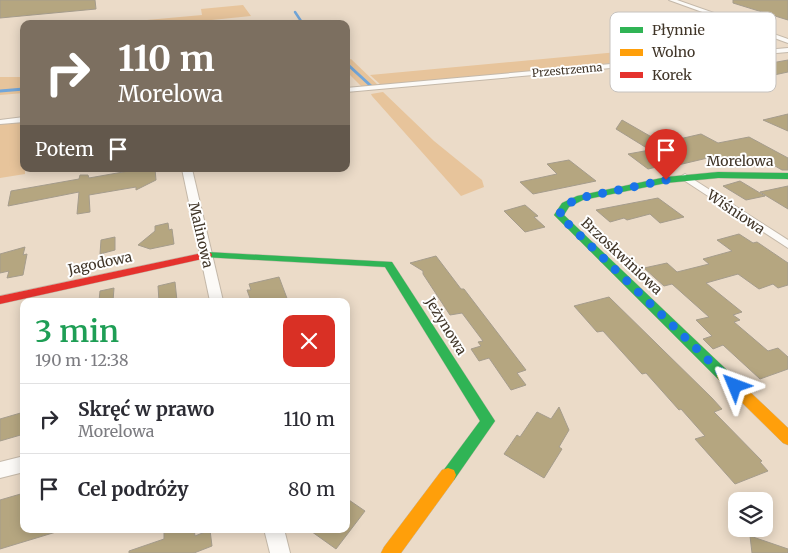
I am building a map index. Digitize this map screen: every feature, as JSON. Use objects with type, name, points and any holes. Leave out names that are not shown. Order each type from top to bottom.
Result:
[{"type":"street","points":[[672,0],[706,12]]},
{"type":"street","points":[[776,37],[788,41]]},
{"type":"street","name":"Przestrzenna","points":[[350,90],[610,66]]},
{"type":"street","points":[[0,122],[20,120]]},
{"type":"street","name":"Malinowa","points":[[188,172],[216,298]]},
{"type":"street","name":"Morelowa","points":[[564,222],[559,215],[560,211],[570,202],[685,177],[788,176]]},
{"type":"street","name":"Wiśniowa","points":[[685,177],[788,245]]},
{"type":"street","name":"Brzoskwiniowa","points":[[564,222],[788,438]]},
{"type":"street","name":"Jeżynowa","points":[[205,255],[229,254],[388,264],[488,421],[390,553]]},
{"type":"street","name":"Jagodowa","points":[[0,300],[205,255]]},
{"type":"street","points":[[0,470],[20,465]]},
{"type":"street","points":[[275,533],[280,553]]},
{"type":"shaded area","points":[[243,5],[251,16],[212,20],[147,20],[202,15],[201,9]]},
{"type":"shaded area","points":[[610,53],[610,63],[381,85],[370,75]]},
{"type":"shaded area","points":[[350,59],[378,85],[361,86],[350,75]]},
{"type":"shaded area","points":[[0,77],[20,77],[20,93],[0,95]]},
{"type":"shaded area","points":[[383,92],[434,141],[482,180],[484,187],[461,196],[371,94]]},
{"type":"shaded area","points":[[20,122],[20,172],[25,172],[25,174],[0,178],[0,124]]},
{"type":"building","points":[[0,0],[95,0],[96,9],[0,18]]},
{"type":"building","points":[[733,0],[788,0],[788,20],[776,16],[776,12],[762,12],[733,3]]},
{"type":"building","points":[[788,60],[788,72],[776,75],[776,62]]},
{"type":"building","points":[[788,114],[788,131],[763,120]]},
{"type":"building","points":[[622,120],[662,143],[701,134],[718,143],[749,137],[788,158],[788,170],[782,170],[763,159],[736,167],[716,156],[678,165],[674,163],[648,169],[628,154],[650,150],[616,129]]},
{"type":"building","points":[[569,160],[596,181],[533,194],[520,182],[557,174],[547,164]]},
{"type":"building","points":[[123,172],[155,172],[156,180],[136,190],[136,187],[89,195],[90,212],[77,214],[79,192],[8,206],[11,191],[79,179],[80,175],[88,175],[89,178]]},
{"type":"building","points":[[740,181],[765,196],[746,200],[723,186]]},
{"type":"building","points":[[788,186],[788,209],[760,192]]},
{"type":"building","points":[[658,198],[684,217],[660,223],[650,214],[610,222],[596,210]]},
{"type":"building","points":[[525,205],[538,216],[534,217],[545,227],[525,232],[504,211]]},
{"type":"building","points":[[168,223],[169,230],[172,229],[174,244],[150,249],[138,245],[155,231],[155,226]]},
{"type":"building","points":[[739,234],[753,243],[757,242],[788,263],[788,285],[778,288],[773,284],[759,289],[738,274],[706,283],[742,312],[733,315],[740,320],[734,322],[768,351],[778,348],[788,357],[788,369],[760,379],[723,345],[713,349],[703,339],[712,336],[696,320],[709,317],[672,284],[664,286],[644,268],[667,263],[677,272],[709,264],[703,259],[732,251],[717,240]]},
{"type":"building","points":[[115,237],[115,250],[100,254],[101,240]]},
{"type":"building","points":[[25,247],[23,255],[27,254],[23,275],[7,278],[9,271],[0,273],[0,254]]},
{"type":"building","points":[[436,256],[461,289],[464,289],[526,370],[517,373],[526,385],[511,390],[489,358],[479,361],[471,349],[481,346],[478,342],[483,341],[462,313],[450,315],[423,274],[423,271],[410,263]]},
{"type":"building","points":[[279,277],[287,298],[250,298],[247,290],[251,290],[249,284]]},
{"type":"building","points":[[175,282],[177,298],[159,298],[158,286]]},
{"type":"building","points":[[114,288],[113,298],[99,298],[100,291]]},
{"type":"building","points":[[609,297],[712,398],[722,409],[714,412],[762,461],[760,462],[768,471],[735,484],[695,439],[705,436],[681,409],[679,410],[646,373],[642,374],[603,331],[597,332],[574,306]]},
{"type":"building","points":[[559,407],[569,430],[559,447],[562,449],[544,478],[504,454],[517,435],[520,437],[537,412],[551,419]]},
{"type":"building","points":[[20,413],[20,435],[0,441],[0,419]]},
{"type":"building","points":[[20,494],[20,533],[53,533],[0,549],[0,500]]},
{"type":"building","points":[[350,501],[365,511],[350,531]]},
{"type":"building","points":[[164,533],[195,533],[195,536],[202,533],[210,533],[212,546],[194,553],[129,553],[129,551],[164,539]]},
{"type":"building","points":[[314,533],[348,533],[336,549]]},
{"type":"building","points":[[750,537],[788,549],[788,553],[752,553]]},
{"type":"waterway","points":[[295,12],[300,20]]},
{"type":"waterway","points":[[350,67],[371,86]]},
{"type":"waterway","points":[[0,91],[20,89]]},
{"type":"traffic: fast","points":[[724,376],[559,215],[565,205],[580,198],[666,180],[718,175],[788,176]]},
{"type":"traffic: fast","points":[[207,255],[388,264],[488,421],[448,475]]},
{"type":"traffic: slow","points":[[724,376],[788,438]]},
{"type":"traffic: slow","points":[[390,553],[448,475]]},
{"type":"traffic: jam","points":[[0,300],[207,255]]},
{"type":"route","points":[[666,180],[580,198],[565,205],[559,215],[564,222],[656,308],[735,386]]}]
